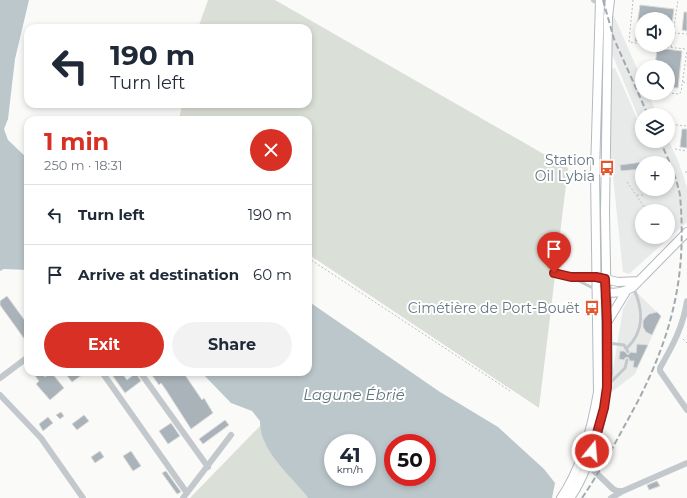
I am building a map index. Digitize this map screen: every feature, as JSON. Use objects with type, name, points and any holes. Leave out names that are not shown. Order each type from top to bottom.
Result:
[{"type":"main road","points":[[561,498],[573,478],[578,465],[595,410],[598,392],[599,374],[596,290],[595,172],[598,1]]},
{"type":"main road","points":[[570,498],[579,483],[587,464],[604,408],[607,387],[605,156],[609,3]]},
{"type":"main road","points":[[607,322],[633,286],[687,232]]},
{"type":"main road","points":[[596,277],[633,286]]},
{"type":"main road","points":[[596,290],[618,292],[633,286]]},
{"type":"street","points":[[598,1],[609,3]]},
{"type":"street","points":[[687,301],[685,314],[678,334],[660,368],[660,371],[684,400],[687,410]]},
{"type":"street","points":[[678,334],[687,323]]},
{"type":"street","points":[[0,378],[24,360]]},
{"type":"street","points":[[105,376],[185,495],[231,436]]},
{"type":"street","points":[[143,376],[208,467]]},
{"type":"street","points":[[0,395],[41,438],[83,498]]},
{"type":"street","points":[[611,498],[623,491],[687,463]]},
{"type":"street","points":[[587,464],[613,489],[623,491]]},
{"type":"lane","points":[[554,273],[571,277],[596,277]]},
{"type":"lane","points":[[571,277],[596,290]]},
{"type":"lane","points":[[627,348],[637,336],[640,319],[639,302],[633,286]]},
{"type":"lane","points":[[607,343],[622,344],[627,348],[628,352]]},
{"type":"lane","points":[[607,387],[625,368],[627,360]]},
{"type":"path","points":[[633,0],[629,42],[635,43]]},
{"type":"path","points":[[675,25],[678,0]]},
{"type":"path","points":[[675,33],[687,34]]},
{"type":"path","points":[[675,48],[687,50],[680,94],[675,94]]},
{"type":"path","points":[[682,82],[687,83]]},
{"type":"path","points":[[675,125],[687,126]]},
{"type":"path","points":[[675,149],[687,151]]},
{"type":"path","points":[[627,182],[635,194]]},
{"type":"path","points":[[312,261],[510,391]]},
{"type":"shaded area","points":[[208,0],[275,0],[568,168],[539,408],[312,257],[312,116],[180,116],[181,108],[312,108],[312,24],[199,24]]},
{"type":"shaded area","points":[[603,0],[607,0],[635,64],[635,100],[651,100],[654,108],[635,109],[601,27]]},
{"type":"shaded area","points":[[615,68],[635,114],[635,148],[650,148],[651,150],[650,148],[672,148],[679,163],[687,188],[687,222],[675,233],[675,204],[635,204],[635,244],[662,244],[629,274],[623,272],[606,110],[607,70]]},
{"type":"shaded area","points":[[635,291],[661,316],[635,374],[609,394],[623,309]]},
{"type":"shaded area","points":[[260,426],[265,443],[308,498],[190,498]]},
{"type":"water","points":[[0,0],[29,0],[15,59],[8,119],[4,129],[8,140],[24,155],[24,270],[4,269],[0,271]]},
{"type":"water","name":"Lagune Ébrié","points":[[312,304],[440,392],[498,427],[544,469],[555,483],[552,498],[308,498],[271,453],[261,432],[260,421],[252,411],[231,403],[205,376],[312,376]]},
{"type":"building","points":[[640,5],[674,9],[674,12],[639,12]]},
{"type":"building","points":[[684,12],[687,12],[687,31],[682,30]]},
{"type":"building","points":[[682,51],[678,88],[675,88],[675,60],[656,60],[657,52]]},
{"type":"building","points":[[682,129],[687,129],[687,148],[680,147]]},
{"type":"building","points":[[635,163],[635,170],[621,171],[620,165]]},
{"type":"building","points":[[7,296],[24,319],[24,338],[0,305],[0,301]]},
{"type":"building","points":[[657,312],[661,316],[652,335],[646,332],[643,327],[643,321],[649,314]]},
{"type":"building","points":[[637,344],[648,345],[637,368],[633,367],[634,361],[630,361],[628,357],[624,360],[619,359],[620,351],[624,351],[628,355],[631,352],[636,353]]},
{"type":"building","points":[[35,376],[54,376],[64,388],[50,400],[36,384],[39,381]]},
{"type":"building","points":[[67,376],[80,376],[72,382]]},
{"type":"building","points":[[113,376],[124,376],[127,380],[132,376],[138,376],[141,381],[125,393]]},
{"type":"building","points":[[152,376],[186,376],[202,400],[204,398],[213,413],[191,429],[161,383],[159,385]]},
{"type":"building","points":[[61,412],[64,416],[60,419],[56,415]]},
{"type":"building","points":[[84,415],[89,421],[77,430],[72,424]]},
{"type":"building","points":[[48,417],[53,423],[43,431],[39,424]]},
{"type":"building","points":[[225,420],[229,425],[203,444],[199,439]]},
{"type":"building","points":[[171,423],[180,436],[168,444],[159,431]]},
{"type":"building","points":[[100,451],[104,457],[95,463],[91,457]]},
{"type":"building","points":[[131,451],[141,466],[133,471],[123,456]]},
{"type":"building","points":[[166,471],[181,492],[177,494],[162,473]]},
{"type":"building","points":[[657,481],[660,486],[649,490],[647,485]]},
{"type":"railway","points":[[603,0],[614,39],[645,108]]},
{"type":"railway","points":[[582,498],[611,450],[650,376],[669,326],[675,302],[681,251],[682,224],[680,195],[674,174],[663,148]]},
{"type":"place","name":"Station Oil Lybia","points":[[607,168]]},
{"type":"place","name":"Cimétière de Port-Bouët","points":[[592,308]]},
{"type":"route","points":[[554,273],[571,277],[596,277],[605,279],[608,373],[607,387],[604,408],[592,451]]}]
